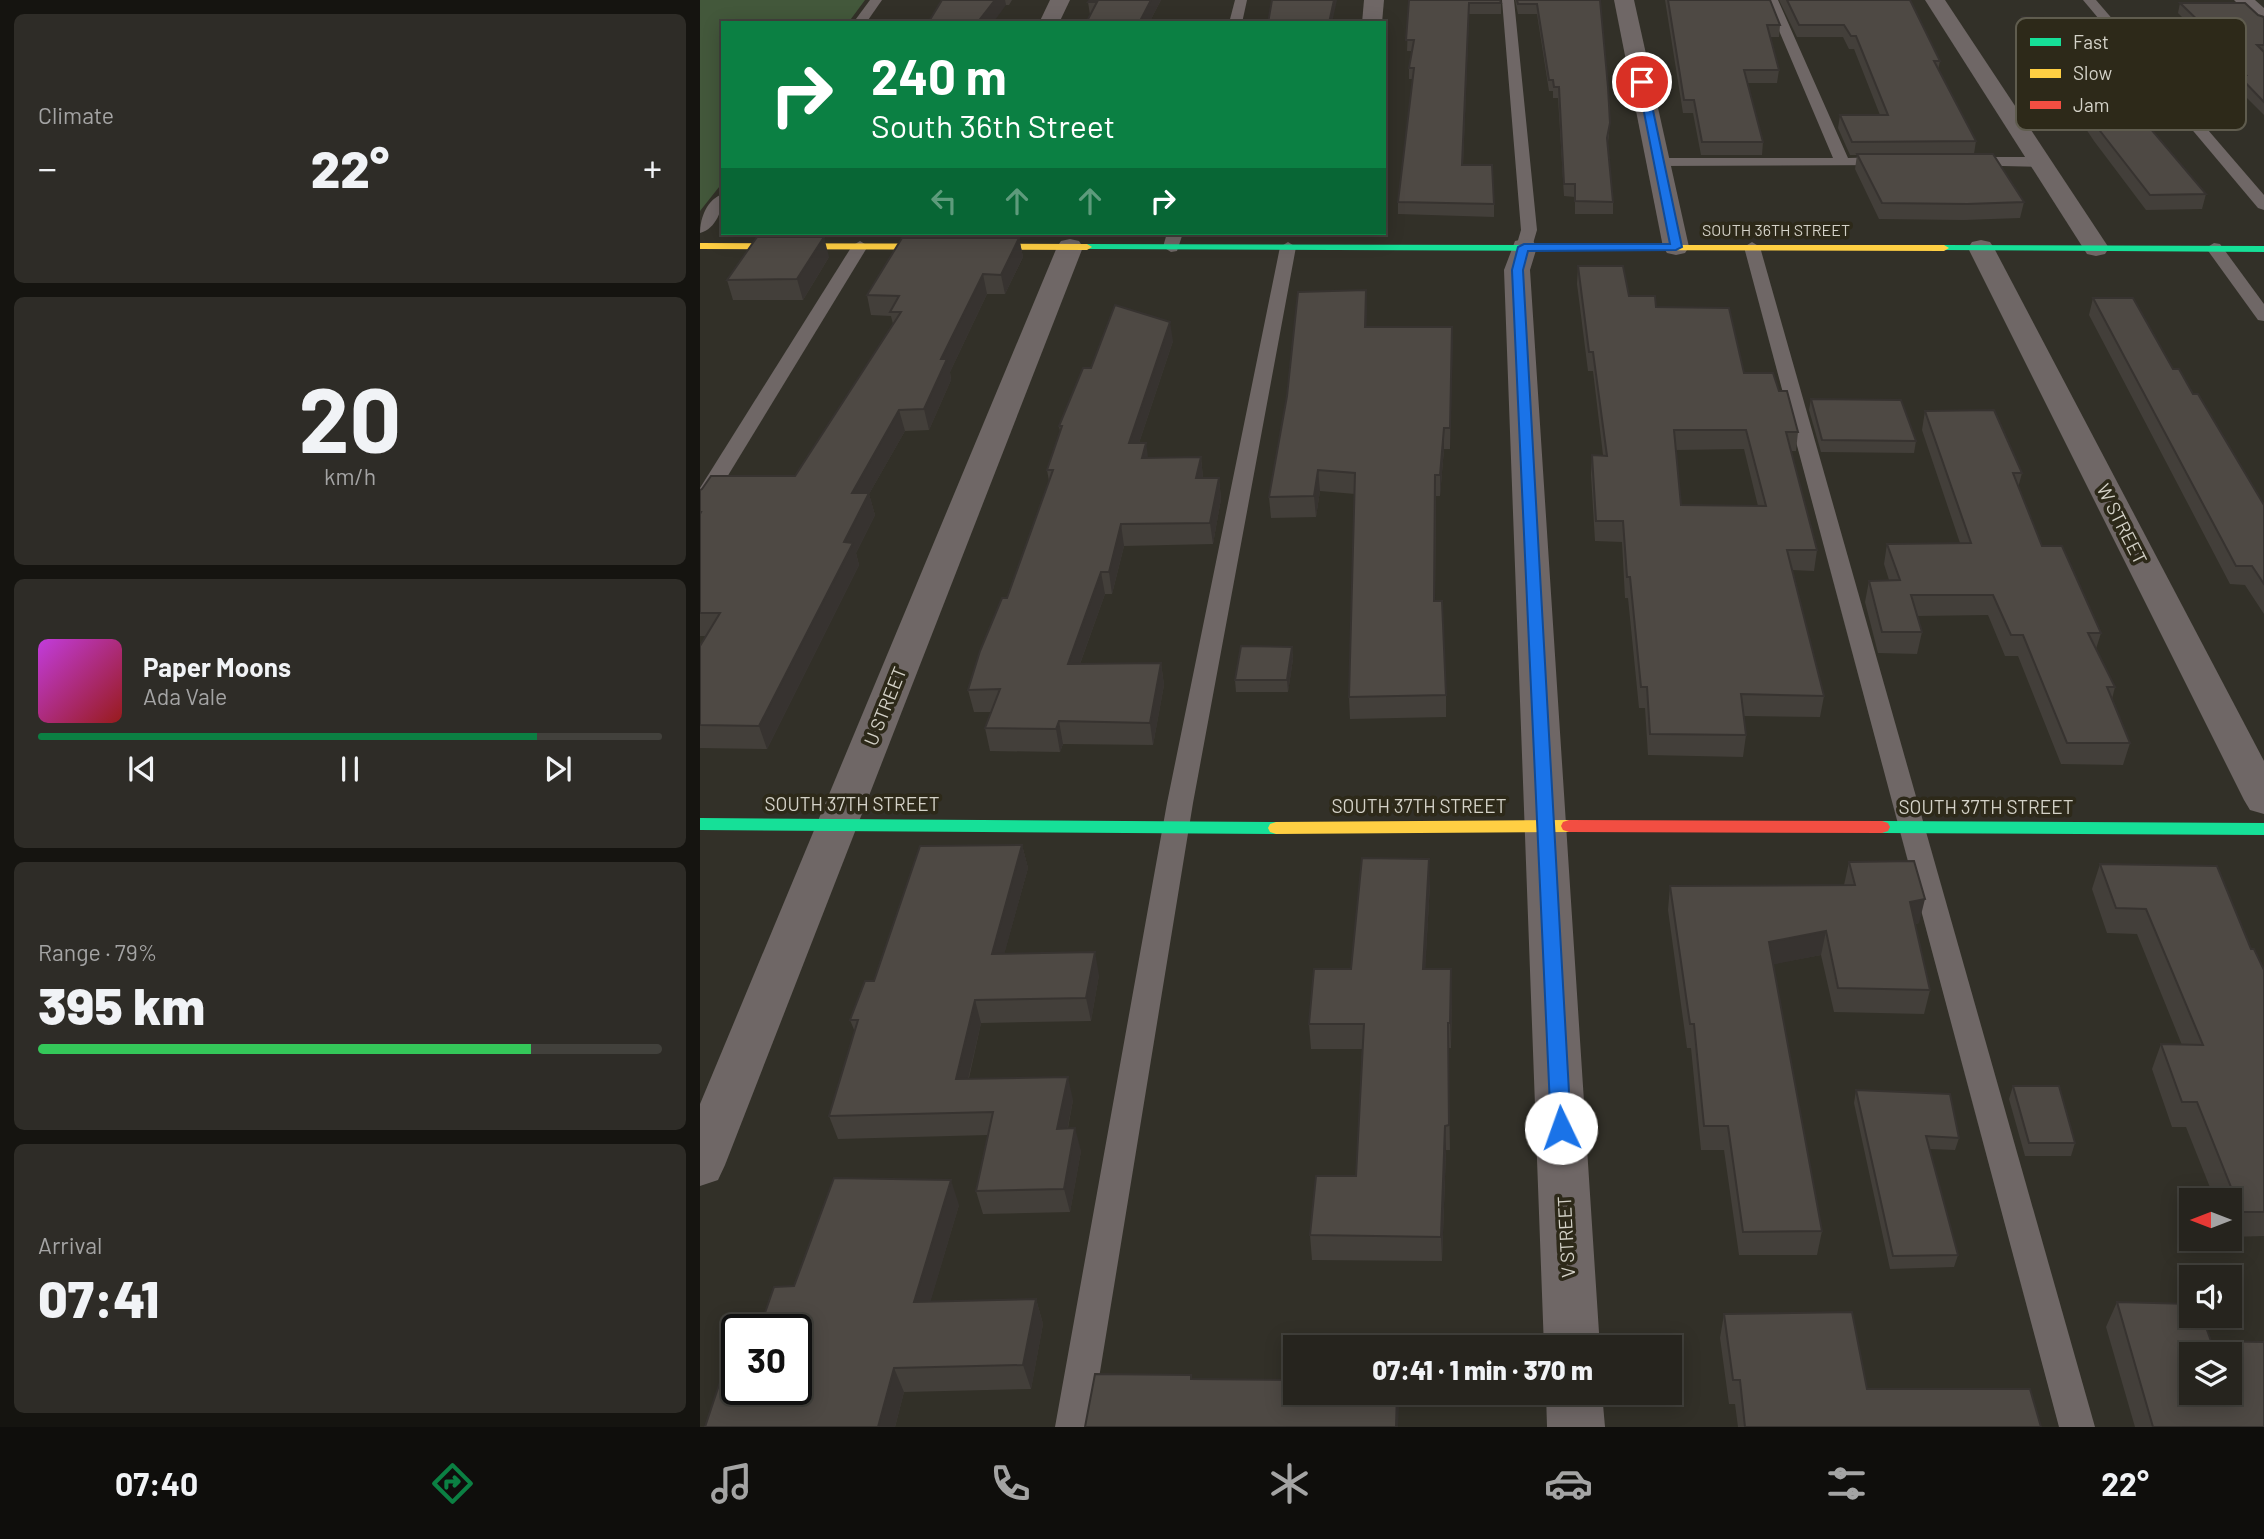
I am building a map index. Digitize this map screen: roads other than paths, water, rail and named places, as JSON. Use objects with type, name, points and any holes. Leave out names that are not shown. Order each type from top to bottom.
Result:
[{"type":"main road","name":"SOUTH 36TH STREET","points":[[700,246],[860,246],[939,239],[1070,247],[1173,240],[1288,247],[1352,240],[1524,247],[2264,249]]},
{"type":"main road","name":"SOUTH 37TH STREET","points":[[700,824],[1175,829],[1546,826],[2264,829]]},
{"type":"street","points":[[1050,21],[1060,0]]},
{"type":"street","points":[[1372,21],[1374,0]]},
{"type":"street","points":[[1624,0],[1676,247]]},
{"type":"street","points":[[1935,0],[2016,123]]},
{"type":"street","points":[[2244,0],[2264,19]]},
{"type":"street","points":[[2021,130],[2096,248]]},
{"type":"street","name":"U STREET","points":[[700,1165],[1070,247]]},
{"type":"street","name":"V STREET","points":[[1524,247],[1517,270],[1571,1335]]},
{"type":"street","name":"W STREET","points":[[1981,248],[2264,800]]},
{"type":"street","points":[[1575,1405],[1576,1427]]},
{"type":"lane","points":[[860,21],[876,0]]},
{"type":"lane","points":[[1235,21],[1241,0]]},
{"type":"lane","points":[[1508,0],[1530,230],[1524,247]]},
{"type":"lane","points":[[1772,0],[1842,162]]},
{"type":"lane","points":[[2089,0],[2104,18]]},
{"type":"lane","points":[[2200,130],[2264,205]]},
{"type":"lane","points":[[1660,163],[1909,162]]},
{"type":"lane","points":[[1949,162],[2042,162]]},
{"type":"lane","points":[[700,228],[721,202]]},
{"type":"lane","points":[[700,505],[860,246]]},
{"type":"lane","points":[[1073,1427],[1175,829],[1288,247]]},
{"type":"lane","points":[[1752,247],[2077,1427]]},
{"type":"lane","points":[[2214,248],[2264,316]]}]
